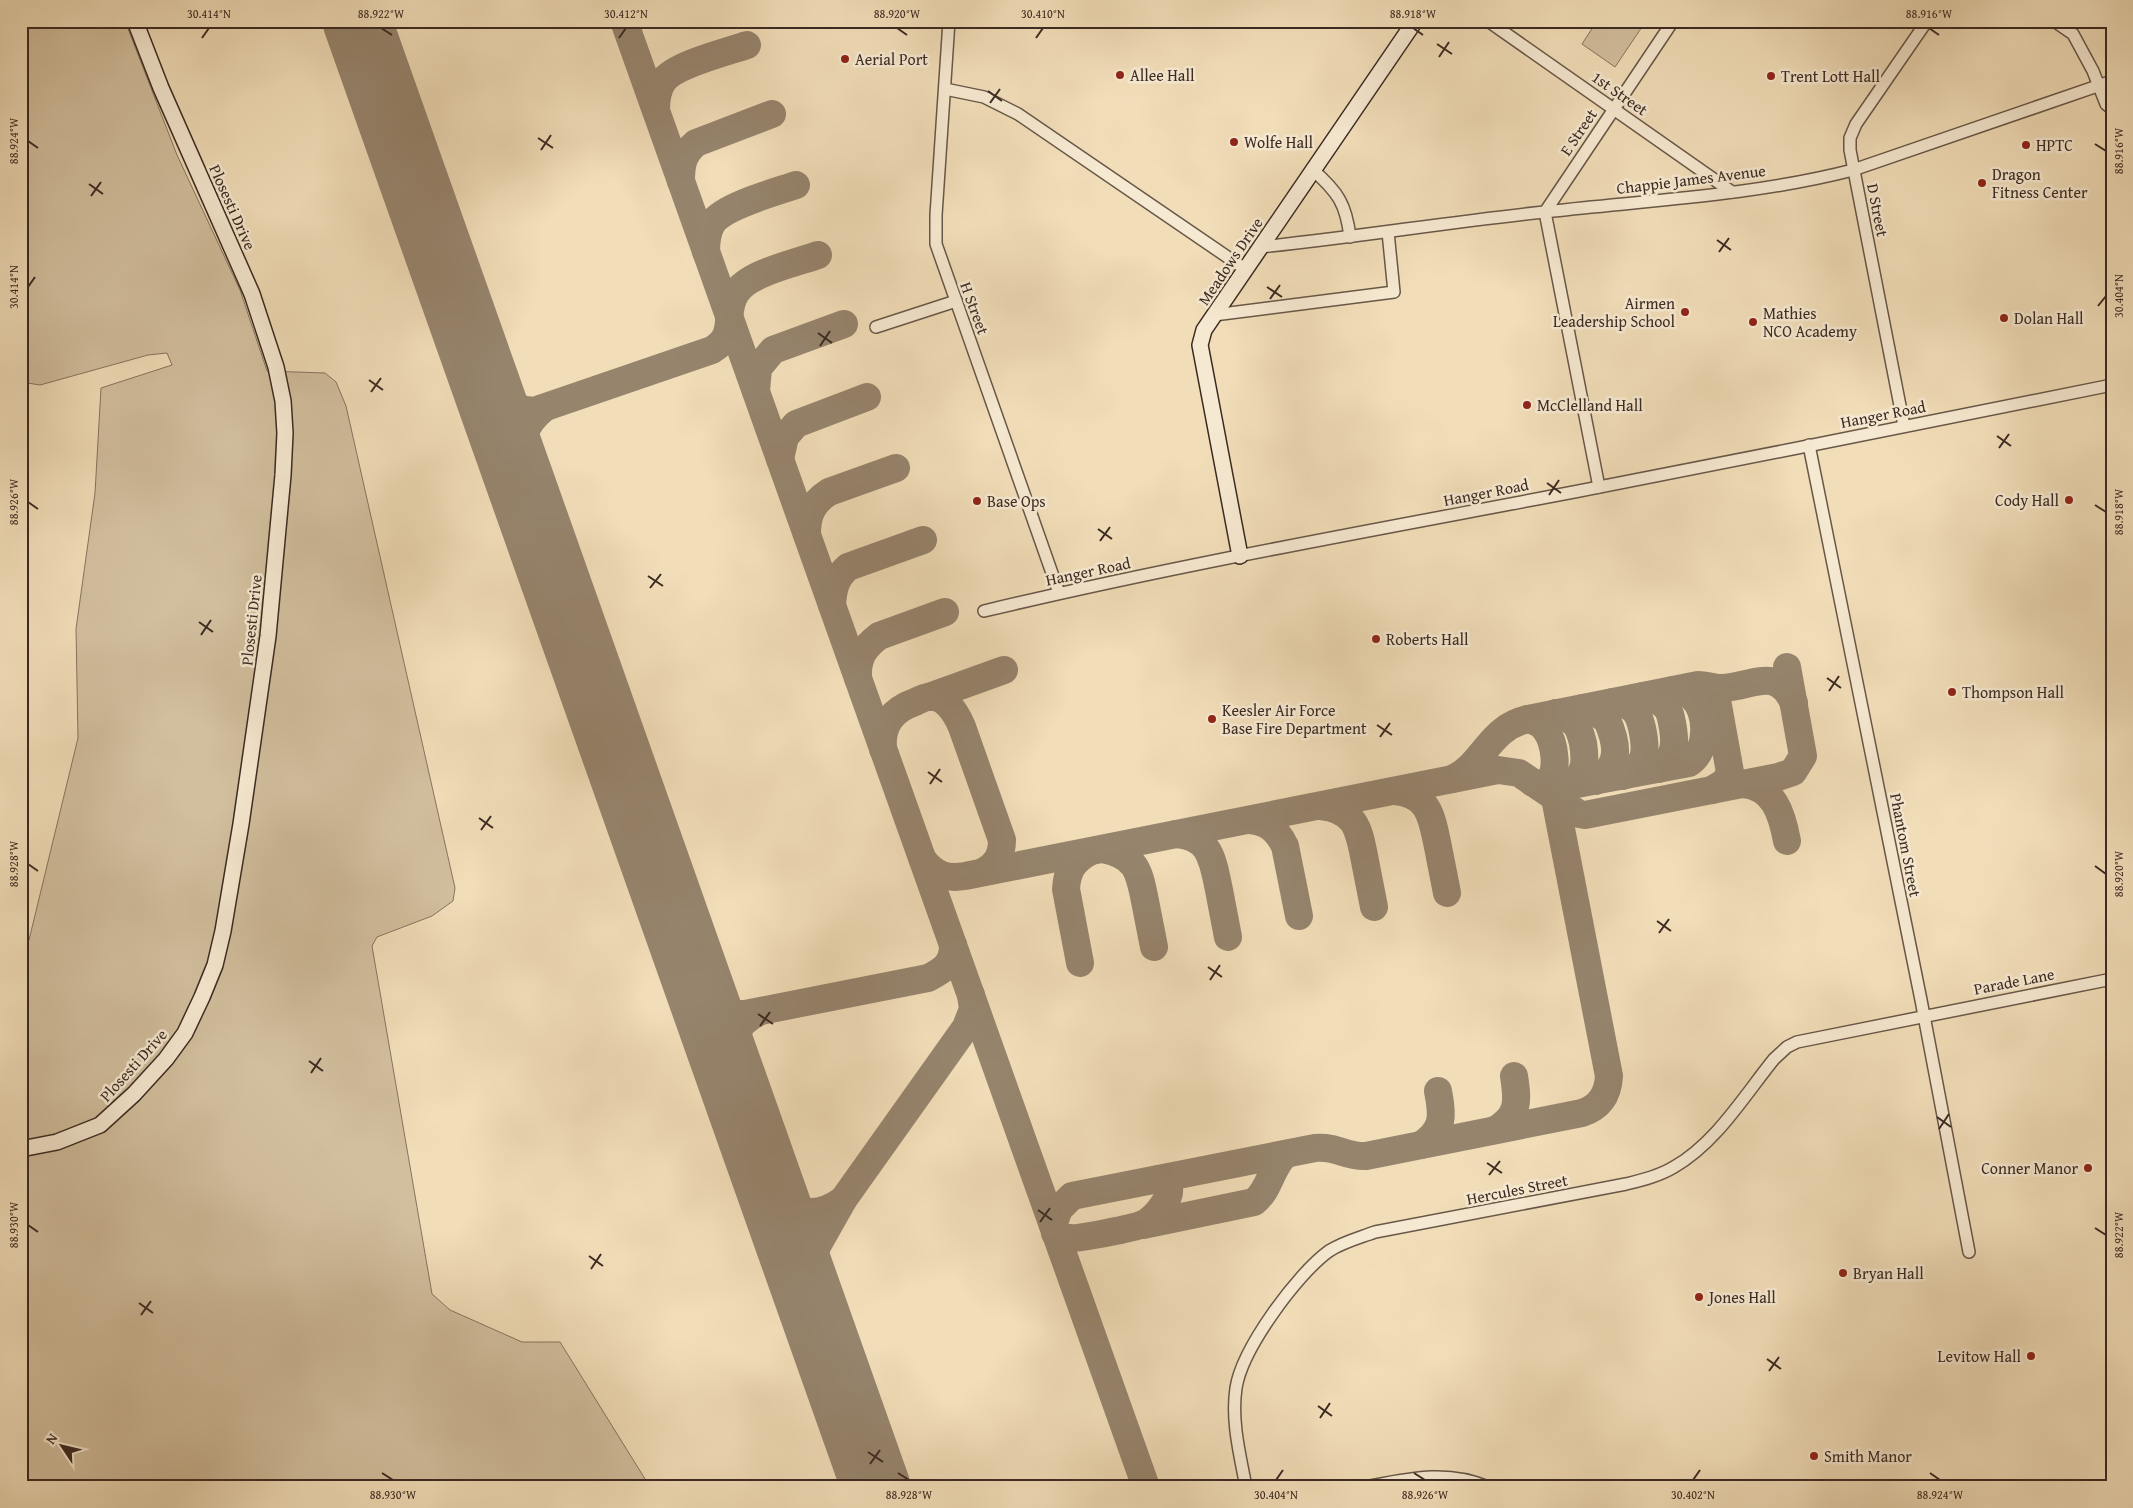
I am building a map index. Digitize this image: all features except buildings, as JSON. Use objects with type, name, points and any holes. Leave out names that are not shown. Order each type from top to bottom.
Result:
[{"type":"street","name":"Plosesti Drive","points":[[21,1149],[57,1142],[100,1125],[134,1094],[166,1059],[185,1033],[215,964],[223,931],[241,824],[268,636],[283,475],[285,433],[283,401],[276,367],[252,294],[161,88],[135,21]]},
{"type":"street","name":"H Street","points":[[949,21],[936,215],[936,244],[1059,593]]},
{"type":"street","name":"Meadows Drive","points":[[1240,556],[1200,345],[1204,330],[1415,21]]},
{"type":"street","name":"1st Street","points":[[1488,21],[1732,192]]},
{"type":"street","name":"E Street","points":[[1545,212],[1672,21]]},
{"type":"street","name":"D Street","points":[[1904,426],[1853,170],[1850,144],[1856,124],[1927,21]]},
{"type":"street","points":[[2054,21],[2072,34],[2099,85],[2106,104],[2112,109]]},
{"type":"street","name":"Chappie James Avenue","points":[[1260,247],[1350,238],[1545,212],[1732,192],[1820,179],[1853,170],[2112,81]]},
{"type":"street","points":[[945,90],[984,97],[1018,114],[1245,269]]},
{"type":"street","points":[[1313,170],[1336,192],[1343,204],[1348,219],[1350,238]]},
{"type":"street","points":[[1545,212],[1599,487]]},
{"type":"street","points":[[1214,315],[1394,292],[1388,232]]},
{"type":"street","points":[[876,327],[956,300]]},
{"type":"street","name":"Hanger Road","points":[[984,611],[1059,593],[1240,556],[2112,385]]},
{"type":"street","name":"Phantom Street","points":[[1809,445],[1924,1016],[1969,1252]]},
{"type":"street","name":"Parade Lane","points":[[1924,1016],[2112,979]]},
{"type":"street","name":"Hercules Street","points":[[1246,1487],[1236,1428],[1235,1410],[1236,1388],[1242,1367],[1252,1346],[1298,1280],[1330,1250],[1375,1232],[1626,1184],[1659,1174],[1673,1168],[1701,1147],[1774,1059],[1787,1047],[1810,1038],[1924,1016]]},
{"type":"street","points":[[1365,1487],[1392,1481],[1435,1476],[1463,1479],[1488,1487]]},
{"type":"shaded area","points":[[21,21],[125,21],[177,155],[240,290],[267,371],[325,373],[336,382],[346,406],[455,888],[453,901],[432,916],[377,937],[372,946],[432,1294],[450,1310],[522,1342],[560,1342],[650,1487],[21,1487],[21,954],[29,940],[78,738],[76,629],[95,493],[101,388],[172,365],[167,353],[148,355],[40,385],[21,382]]},
{"type":"shaded area","points":[[1597,21],[1646,21],[1615,67],[1582,44]]},
{"type":"taxiway","points":[[624,21],[1146,1487]]},
{"type":"taxiway","points":[[656,110],[658,91],[670,74],[691,64],[747,45]]},
{"type":"taxiway","points":[[681,181],[684,160],[688,151],[696,143],[772,114]]},
{"type":"taxiway","points":[[706,252],[709,229],[719,216],[752,200],[796,185]]},
{"type":"taxiway","points":[[487,389],[497,399],[508,405],[534,411],[712,350],[725,337],[728,330],[732,301],[742,286],[761,274],[818,255]]},
{"type":"taxiway","points":[[756,391],[758,368],[773,350],[844,324]]},
{"type":"taxiway","points":[[780,459],[785,437],[796,424],[867,397]]},
{"type":"taxiway","points":[[516,469],[518,452],[523,436],[531,421],[543,409]]},
{"type":"taxiway","points":[[807,534],[809,515],[823,496],[829,492],[896,468]]},
{"type":"taxiway","points":[[832,605],[835,584],[848,567],[923,540]]},
{"type":"taxiway","points":[[858,678],[862,654],[879,636],[945,612]]},
{"type":"taxiway","points":[[923,860],[941,875],[952,877],[965,876],[1498,770],[1519,773],[1579,814],[1585,815],[1778,777],[1793,772],[1803,756],[1787,667]]},
{"type":"taxiway","points":[[929,697],[1004,670]]},
{"type":"taxiway","points":[[1452,779],[1472,765],[1504,730],[1528,719],[1698,685],[1721,688],[1762,681],[1771,681],[1779,684],[1787,691],[1794,703]]},
{"type":"taxiway","points":[[1540,787],[1561,787],[1689,763],[1696,757],[1700,749],[1703,740],[1704,720],[1697,703],[1691,696],[1683,691],[1673,690]]},
{"type":"taxiway","points":[[1643,696],[1663,704],[1670,714],[1674,737],[1673,749],[1669,759],[1659,769]]},
{"type":"taxiway","points":[[883,749],[886,726],[900,709],[929,697],[935,697],[946,702],[962,727],[1002,840],[1001,851],[997,859],[983,872]]},
{"type":"taxiway","points":[[1712,790],[1725,782],[1730,772],[1717,700]]},
{"type":"taxiway","points":[[1613,702],[1624,704],[1636,712],[1644,736],[1644,751],[1641,763],[1622,776]]},
{"type":"taxiway","points":[[1582,708],[1593,710],[1607,720],[1615,746],[1613,762],[1609,769],[1595,781]]},
{"type":"taxiway","points":[[1556,713],[1564,716],[1576,725],[1583,743],[1583,768],[1578,778],[1567,786]]},
{"type":"taxiway","points":[[1528,719],[1538,722],[1545,729],[1551,742],[1554,758],[1553,773],[1546,784],[1533,783]]},
{"type":"taxiway","points":[[1742,784],[1762,790],[1775,803],[1787,841]]},
{"type":"taxiway","points":[[1394,791],[1415,797],[1427,809],[1434,826],[1447,893]]},
{"type":"taxiway","points":[[1053,1225],[1059,1209],[1072,1196],[1315,1148],[1366,1156],[1582,1113],[1594,1107],[1605,1094],[1609,1076],[1555,798]]},
{"type":"taxiway","points":[[1321,806],[1342,812],[1349,817],[1358,831],[1374,907]]},
{"type":"taxiway","points":[[1249,820],[1261,822],[1271,827],[1279,835],[1285,846],[1299,916]]},
{"type":"taxiway","points":[[1176,834],[1197,840],[1208,852],[1215,870],[1228,937]]},
{"type":"taxiway","points":[[1103,849],[1114,852],[1129,860],[1138,873],[1154,947]]},
{"type":"taxiway","points":[[1080,963],[1066,889],[1069,872],[1072,867],[1089,852]]},
{"type":"taxiway","points":[[704,997],[713,1008],[721,1013],[745,1014],[928,978],[946,966],[953,952],[953,945]]},
{"type":"taxiway","points":[[768,1185],[786,1202],[803,1211],[821,1211],[843,1200],[966,1027],[973,1009],[971,995]]},
{"type":"taxiway","points":[[727,1063],[730,1047],[739,1027],[757,1013]]},
{"type":"taxiway","points":[[1495,1130],[1503,1125],[1513,1114],[1516,1101],[1514,1076]]},
{"type":"taxiway","points":[[1421,1145],[1434,1134],[1440,1122],[1441,1108],[1438,1091]]},
{"type":"taxiway","points":[[1143,1225],[1254,1202],[1264,1191],[1277,1165],[1286,1154]]},
{"type":"taxiway","points":[[1055,1233],[1064,1237],[1075,1238],[1129,1228],[1147,1222],[1164,1204],[1169,1193],[1169,1188],[1159,1179]]},
{"type":"taxiway","points":[[808,1299],[811,1270],[817,1246],[843,1200]]},
{"type":"runway","points":[[357,21],[876,1487]]},
{"type":"place","name":"Aerial Port","points":[[845,59]]},
{"type":"place","name":"Allee Hall","points":[[1120,75]]},
{"type":"place","name":"Trent Lott Hall","points":[[1771,76]]},
{"type":"place","name":"Wolfe Hall","points":[[1234,142]]},
{"type":"place","name":"HPTC","points":[[2026,145]]},
{"type":"place","name":"Dragon Fitness Center","points":[[1982,183]]},
{"type":"place","name":"Airmen Leadership School","points":[[1685,312]]},
{"type":"place","name":"Dolan Hall","points":[[2004,318]]},
{"type":"place","name":"Mathies NCO Academy","points":[[1753,322]]},
{"type":"place","name":"McClelland Hall","points":[[1527,405]]},
{"type":"place","name":"Cody Hall","points":[[2069,500]]},
{"type":"place","name":"Base Ops","points":[[977,501]]},
{"type":"place","name":"Roberts Hall","points":[[1376,639]]},
{"type":"place","name":"Thompson Hall","points":[[1952,692]]},
{"type":"place","name":"Keesler Air Force Base Fire Department","points":[[1212,719]]},
{"type":"place","name":"Conner Manor","points":[[2088,1168]]},
{"type":"place","name":"Bryan Hall","points":[[1843,1273]]},
{"type":"place","name":"Jones Hall","points":[[1699,1297]]},
{"type":"place","name":"Levitow Hall","points":[[2031,1356]]},
{"type":"place","name":"Smith Manor","points":[[1814,1456]]}]
